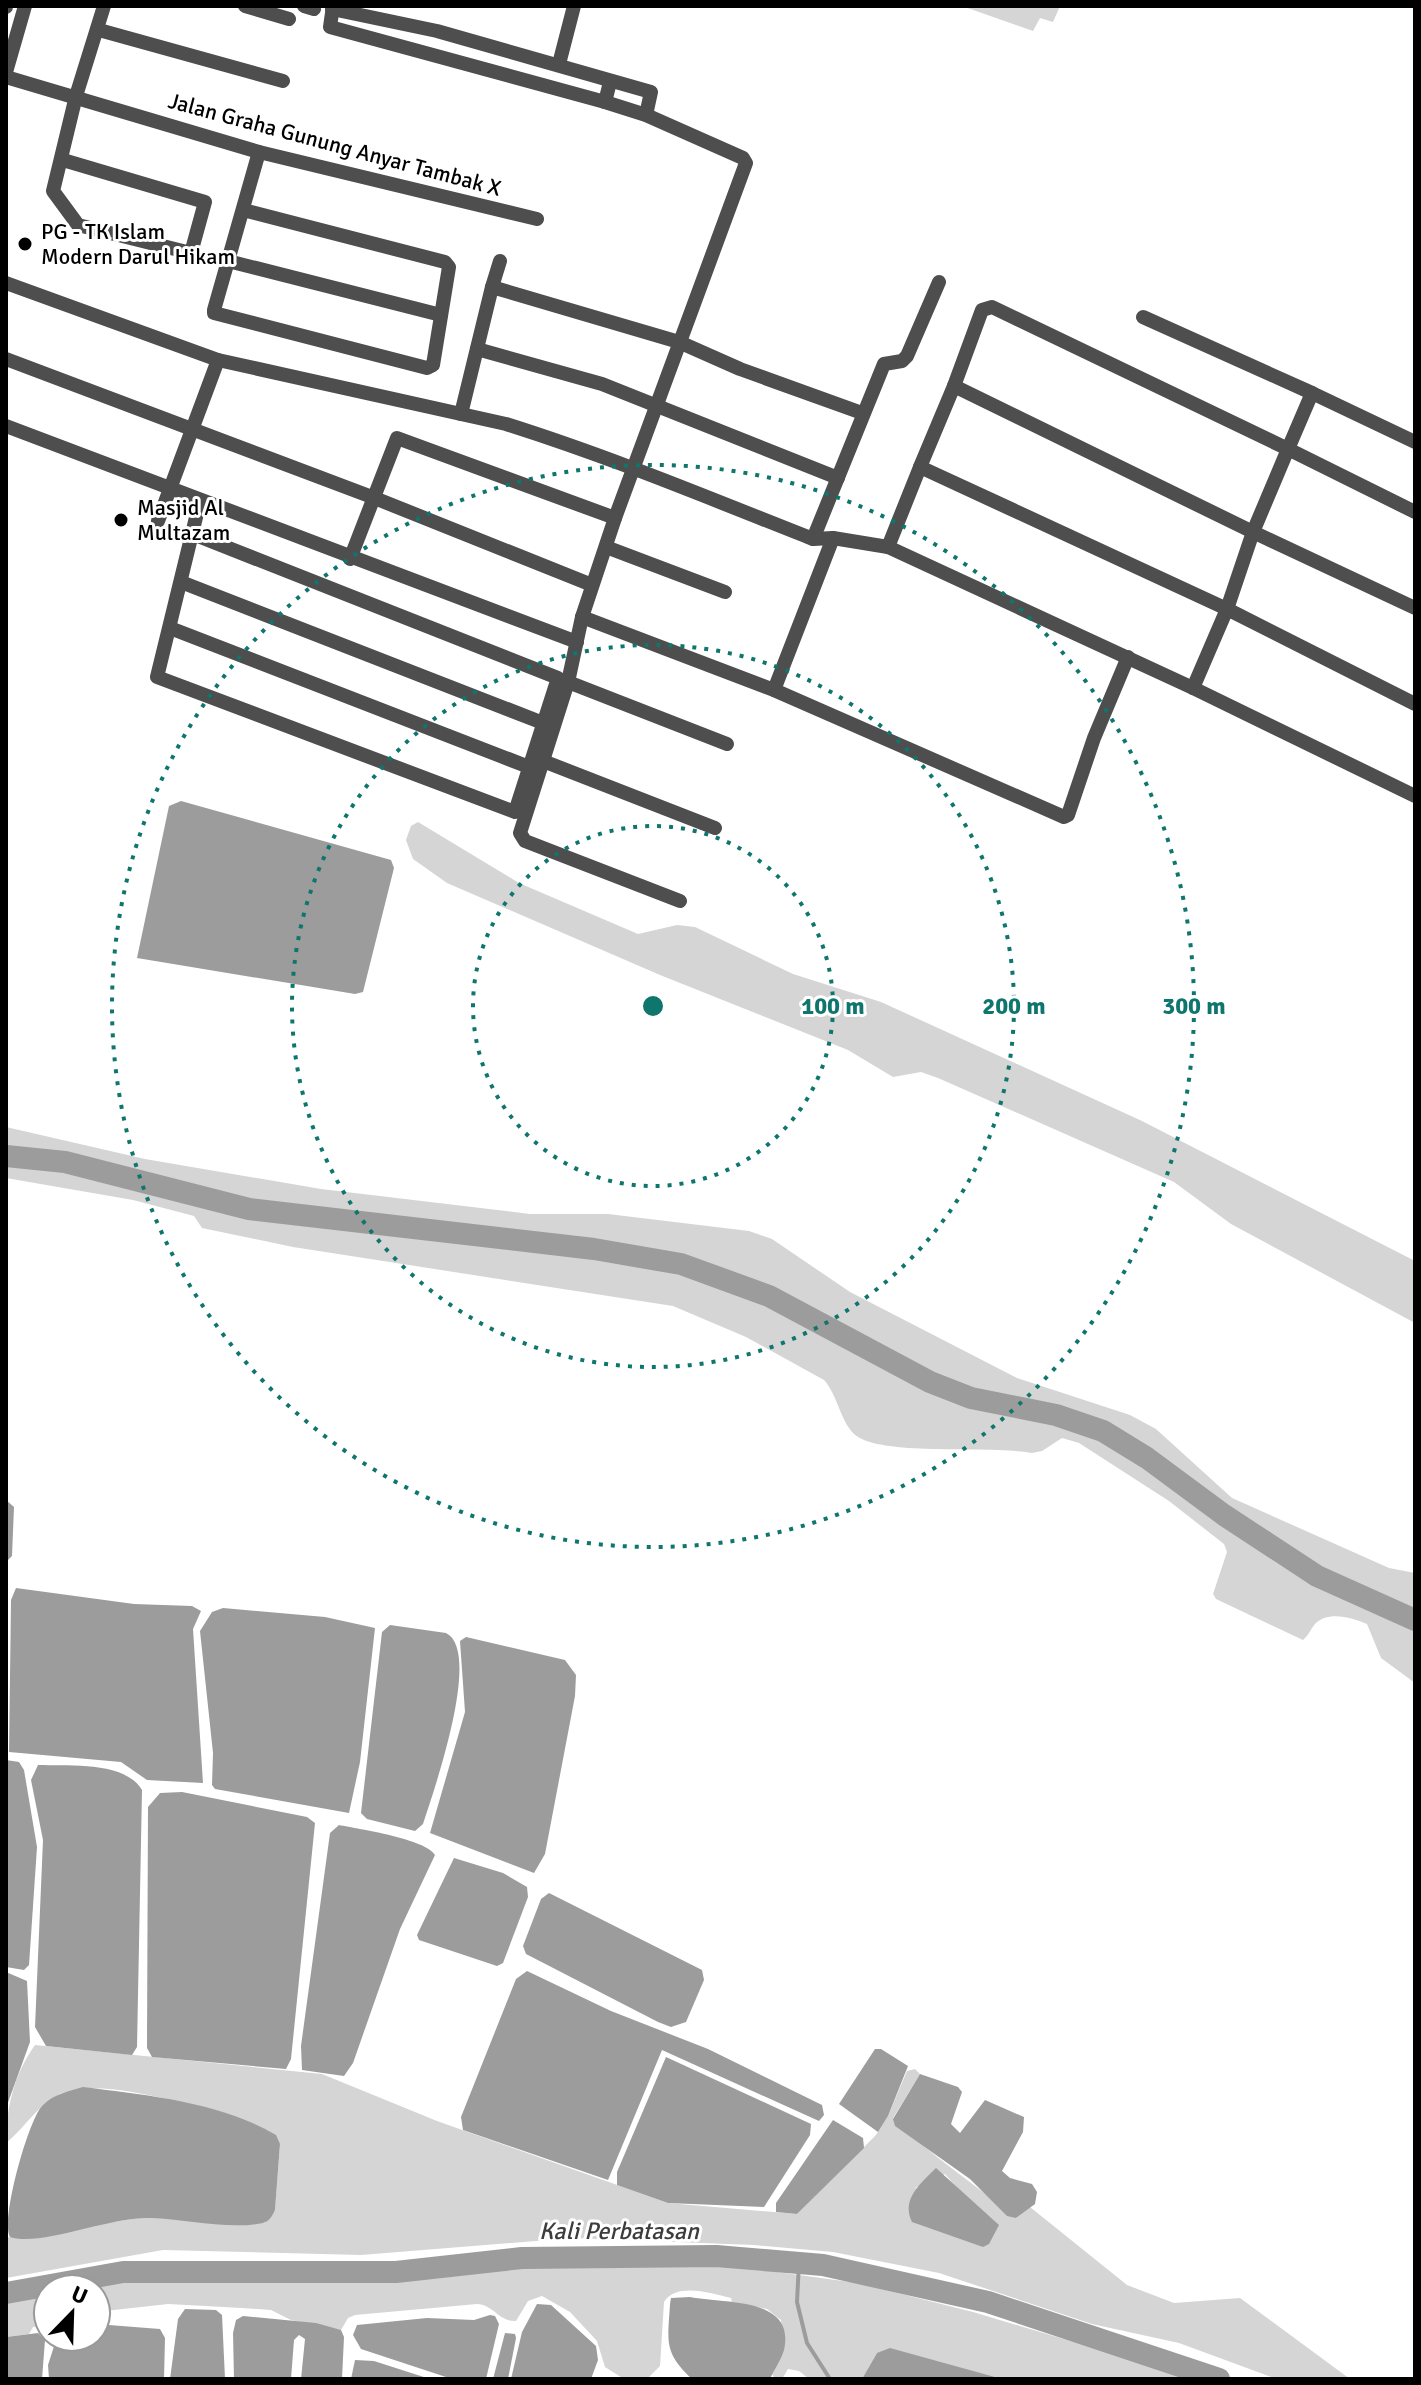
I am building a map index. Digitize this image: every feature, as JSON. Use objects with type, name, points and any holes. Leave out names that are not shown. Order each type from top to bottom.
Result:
[{"type":"street","points":[[6,75],[25,6]]},
{"type":"street","points":[[63,160],[205,202],[191,253],[78,225],[53,186],[63,160],[76,96],[104,6]]},
{"type":"street","points":[[245,6],[289,19]]},
{"type":"street","points":[[559,64],[574,6]]},
{"type":"street","points":[[200,501],[157,677],[515,812],[568,682],[592,585],[746,163],[743,158],[649,106],[608,90],[559,64],[437,31],[332,8],[330,27],[608,90],[651,92],[649,106]]},
{"type":"street","points":[[99,30],[283,81]]},
{"type":"street","name":"Jalan Graha Gunung Anyar Tambak X","points":[[6,75],[259,152],[537,219]]},
{"type":"street","points":[[243,210],[445,262],[449,267],[433,365],[427,368],[217,315],[214,310],[259,152]]},
{"type":"street","points":[[228,261],[441,315]]},
{"type":"street","points":[[461,414],[500,261]]},
{"type":"street","points":[[813,539],[884,364],[902,361],[907,356],[939,282]]},
{"type":"street","points":[[6,283],[218,360],[532,432],[813,539],[833,538],[888,547],[1128,657],[1415,796]]},
{"type":"street","points":[[492,287],[679,342],[740,369],[862,413]]},
{"type":"street","points":[[888,547],[982,310],[992,307],[1415,512]]},
{"type":"street","points":[[1143,317],[1415,442]]},
{"type":"street","points":[[477,349],[602,384],[838,478]]},
{"type":"street","points":[[6,359],[372,497],[592,585]]},
{"type":"street","points":[[158,521],[218,360]]},
{"type":"street","points":[[954,386],[1415,608]]},
{"type":"street","points":[[1193,688],[1227,609],[1253,532],[1312,393]]},
{"type":"street","points":[[6,426],[350,559],[577,642]]},
{"type":"street","points":[[350,559],[397,438],[615,518]]},
{"type":"street","points":[[920,467],[1227,609],[1415,704]]},
{"type":"street","points":[[193,534],[558,678],[543,723],[520,833],[525,841],[680,901]]},
{"type":"street","points":[[774,690],[833,538]]},
{"type":"street","points":[[606,547],[725,592]]},
{"type":"street","points":[[181,582],[543,723]]},
{"type":"street","points":[[582,617],[774,690],[1064,817],[1128,657]]},
{"type":"street","points":[[170,628],[715,828]]},
{"type":"street","points":[[568,682],[727,744]]},
{"type":"shaded area","points":[[962,6],[1060,6],[1053,22],[1040,18],[1033,31]]},
{"type":"shaded area","points":[[181,801],[391,860],[394,868],[363,992],[355,994],[137,958],[169,806]]},
{"type":"shaded area","points":[[418,822],[519,883],[638,934],[677,925],[695,927],[793,974],[881,1002],[1142,1121],[1415,1261],[1415,1323],[1231,1224],[1174,1182],[938,1078],[921,1072],[893,1077],[848,1050],[660,975],[447,883],[413,859],[406,840],[411,826]]},
{"type":"shaded area","points":[[6,1127],[145,1159],[321,1189],[530,1214],[608,1214],[749,1231],[772,1239],[850,1292],[1017,1378],[1130,1415],[1156,1429],[1232,1498],[1389,1568],[1415,1573],[1415,1683],[1381,1658],[1367,1624],[1348,1618],[1327,1617],[1315,1624],[1303,1640],[1216,1599],[1213,1594],[1227,1552],[1224,1544],[1169,1501],[1079,1443],[1062,1438],[1042,1451],[1032,1453],[910,1448],[867,1441],[849,1428],[824,1380],[746,1337],[673,1306],[293,1247],[202,1228],[194,1216],[133,1200],[6,1178]]},
{"type":"shaded area","points":[[6,1500],[14,1507],[12,1556],[6,1562]]},
{"type":"shaded area","points":[[16,1588],[134,1604],[192,1606],[201,1611],[193,1629],[203,1783],[147,1780],[121,1762],[9,1752],[11,1600]]},
{"type":"shaded area","points":[[223,1608],[325,1617],[375,1628],[360,1762],[349,1813],[215,1789],[212,1785],[213,1753],[200,1631],[212,1612]]},
{"type":"shaded area","points":[[390,1625],[446,1633],[456,1645],[459,1666],[458,1693],[444,1755],[423,1824],[415,1831],[367,1819],[361,1813],[382,1632]]},
{"type":"shaded area","points":[[466,1637],[565,1660],[576,1675],[575,1696],[545,1854],[534,1873],[430,1833],[465,1712],[460,1641]]},
{"type":"shaded area","points":[[6,1760],[19,1762],[24,1770],[37,1847],[29,1965],[24,1970],[6,1967]]},
{"type":"shaded area","points":[[38,1765],[110,1770],[123,1774],[142,1790],[137,2047],[132,2055],[46,2046],[35,2027],[43,1840],[31,1780]]},
{"type":"shaded area","points":[[182,1792],[307,1817],[315,1823],[291,2059],[286,2069],[152,2057],[147,2048],[148,1807],[160,1793]]},
{"type":"shaded area","points":[[339,1825],[419,1844],[435,1855],[400,1929],[353,2063],[344,2076],[302,2070],[301,2046],[330,1833]]},
{"type":"shaded area","points":[[454,1858],[503,1873],[527,1887],[528,1897],[503,1963],[497,1966],[419,1940],[417,1935]]},
{"type":"shaded area","points":[[549,1893],[702,1970],[704,1980],[686,2022],[671,2027],[658,2022],[526,1954],[523,1946],[541,1899]]},
{"type":"shaded area","points":[[527,1971],[611,2011],[708,2049],[822,2105],[824,2115],[819,2121],[662,2050],[608,2180],[463,2130],[461,2117],[516,1979]]},
{"type":"shaded area","points":[[6,1972],[27,1981],[30,2042],[6,2108]]},
{"type":"shaded area","points":[[35,2045],[322,2074],[437,2121],[668,2203],[797,2214],[876,2135],[888,2116],[907,2071],[915,2069],[920,2074],[893,2118],[1016,2218],[1030,2207],[1127,2285],[1174,2303],[1240,2298],[1350,2379],[1277,2379],[1179,2343],[1092,2324],[939,2273],[833,2252],[754,2245],[574,2238],[361,2255],[163,2250],[6,2278],[6,2238],[146,2217],[264,2223],[275,2210],[280,2145],[269,2131],[223,2115],[164,2098],[105,2089],[80,2089],[52,2098],[6,2143],[13,2092]],"holes":[[[945,2174],[968,2201],[995,2221],[915,2188]]]},
{"type":"shaded area","points":[[875,2049],[881,2049],[908,2066],[888,2116],[878,2132],[839,2104]]},
{"type":"shaded area","points":[[666,2057],[811,2124],[810,2135],[764,2207],[668,2203],[617,2185],[617,2172]]},
{"type":"shaded area","points":[[920,2074],[958,2087],[962,2092],[951,2124],[960,2133],[985,2100],[1024,2117],[1023,2132],[1002,2171],[1010,2178],[1032,2184],[1037,2192],[1035,2204],[1016,2218],[1007,2216],[970,2179],[895,2126],[893,2119]]},
{"type":"shaded area","points":[[83,2087],[207,2107],[276,2135],[280,2144],[272,2216],[263,2223],[250,2225],[134,2219],[39,2238],[10,2237],[8,2227],[12,2191],[37,2113],[52,2098]]},
{"type":"shaded area","points":[[833,2120],[863,2138],[864,2148],[797,2214],[776,2212],[776,2203]]},
{"type":"shaded area","points":[[936,2168],[999,2225],[989,2244],[983,2247],[912,2222],[909,2206],[914,2192]]},
{"type":"shaded area","points":[[702,2262],[858,2283],[973,2312],[1197,2379],[1002,2379],[877,2353],[862,2379],[809,2379],[799,2371],[788,2369],[782,2379],[775,2379],[772,2374],[783,2351],[781,2320],[767,2309],[695,2291],[677,2292],[664,2302],[660,2366],[647,2379],[624,2379],[605,2367],[597,2341],[570,2312],[542,2296],[528,2301],[516,2321],[505,2319],[488,2307],[477,2304],[355,2315],[348,2318],[341,2330],[291,2320],[271,2310],[168,2304],[112,2310],[112,2281],[155,2275],[319,2281],[568,2263]]},
{"type":"shaded area","points":[[32,2295],[32,2329],[29,2334],[6,2337],[6,2301]]},
{"type":"shaded area","points":[[690,2297],[754,2306],[768,2311],[779,2320],[785,2333],[784,2350],[770,2379],[692,2379],[683,2370],[669,2345],[670,2304],[671,2298]]},
{"type":"shaded area","points":[[537,2304],[551,2305],[596,2346],[598,2360],[591,2379],[511,2379],[522,2332]]},
{"type":"shaded area","points":[[185,2309],[216,2310],[222,2315],[225,2379],[170,2379],[178,2319]]},
{"type":"shaded area","points":[[243,2316],[316,2323],[341,2330],[344,2337],[342,2379],[301,2379],[305,2339],[299,2335],[294,2340],[291,2379],[234,2379],[233,2333],[236,2320]]},
{"type":"shaded area","points":[[495,2316],[499,2324],[486,2379],[452,2379],[361,2349],[353,2335],[357,2325],[427,2318],[474,2320]]},
{"type":"shaded area","points":[[112,2325],[160,2329],[165,2338],[164,2379],[49,2379],[48,2365],[52,2353],[112,2353]]},
{"type":"shaded area","points":[[505,2333],[515,2334],[516,2338],[508,2379],[493,2379]]},
{"type":"shaded area","points":[[32,2334],[32,2353],[44,2353],[42,2379],[6,2379],[6,2337]]},
{"type":"shaded area","points":[[890,2348],[1002,2379],[862,2379],[877,2353]]},
{"type":"shaded area","points":[[355,2360],[374,2361],[430,2379],[351,2379]]},
{"type":"waterway","points":[[6,1156],[65,1162],[249,1209],[594,1249],[681,1264],[769,1296],[930,1382],[971,1398],[1056,1415],[1103,1431],[1317,1576],[1415,1620]]},
{"type":"waterway","name":"Kali Perbatasan","points":[[6,2293],[123,2272],[396,2272],[522,2258],[716,2256],[823,2265],[988,2302],[1219,2379]]},
{"type":"waterway","points":[[799,2263],[797,2302],[807,2343],[830,2379]]},
{"type":"place","name":"PG - TK Islam Modern Darul Hikam","points":[[25,244]]},
{"type":"place","name":"Masjid Al Multazam","points":[[121,520]]}]
